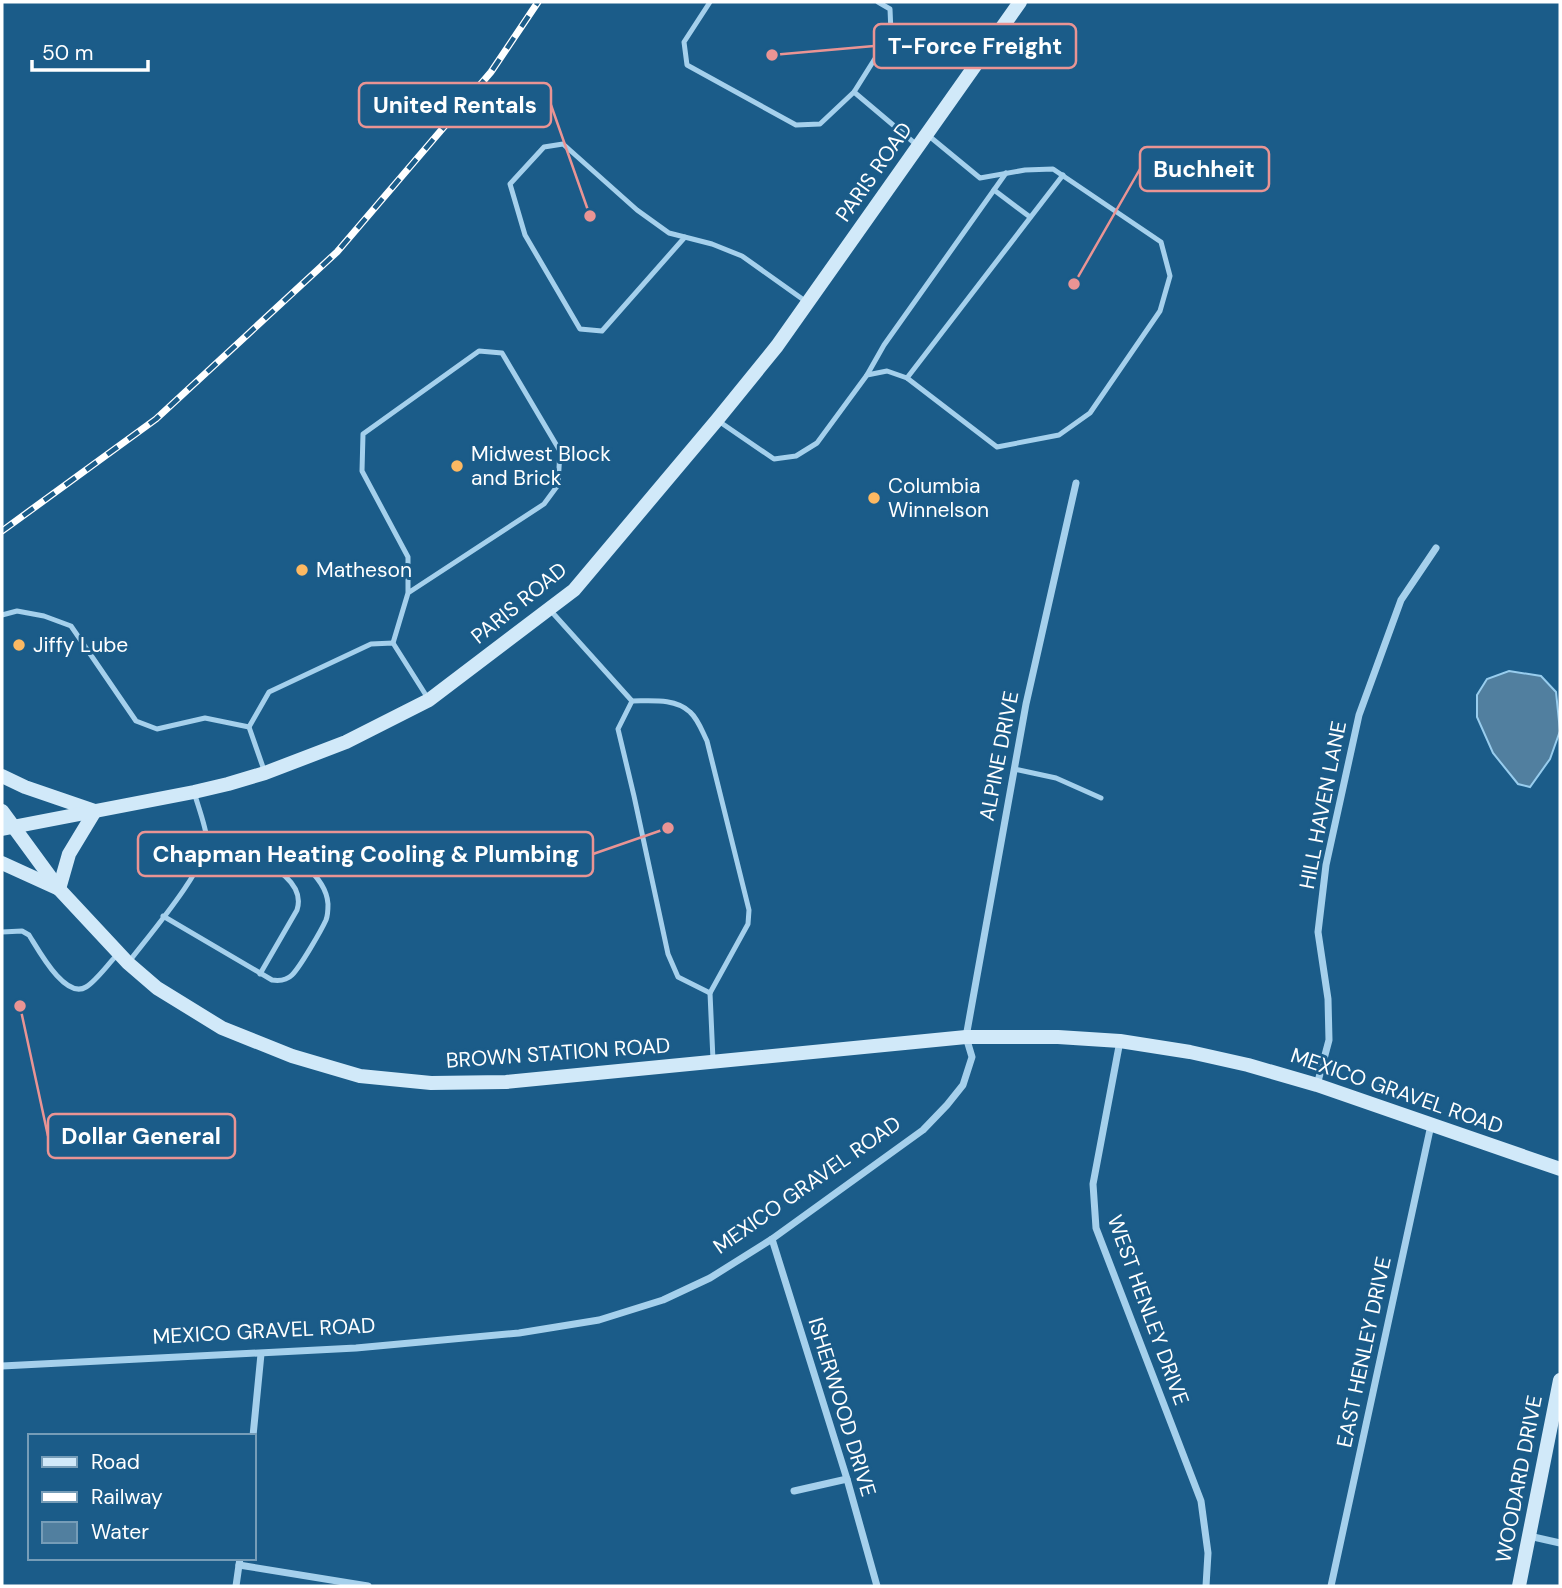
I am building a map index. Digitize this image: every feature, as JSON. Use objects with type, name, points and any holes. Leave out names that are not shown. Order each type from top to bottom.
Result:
[{"type":"street","name":"PARIS ROAD","points":[[7,828],[194,792],[265,773],[346,742],[429,700],[574,590],[777,346],[1020,2]]},
{"type":"street","name":"ALPINE DRIVE","points":[[966,1037],[1026,704],[1076,483]]},
{"type":"street","name":"HILL HAVEN LANE","points":[[1317,1085],[1329,1040],[1328,999],[1318,932],[1326,865],[1359,715],[1401,600],[1436,548]]},
{"type":"street","points":[[2,776],[24,788],[95,811],[69,854],[59,889],[2,863]]},
{"type":"street","name":"BROWN STATION ROAD","points":[[2,810],[7,828],[59,889],[124,958],[157,988],[222,1028],[292,1056],[360,1076],[432,1083],[506,1082],[966,1037]]},
{"type":"street","name":"MEXICO GRAVEL ROAD","points":[[2,1366],[356,1348],[505,1334],[599,1320],[663,1300],[710,1278],[772,1240],[923,1130],[963,1085],[972,1057],[966,1037],[1058,1037],[1120,1041],[1190,1052],[1317,1085],[1560,1169]]},
{"type":"street","name":"WEST HENLEY DRIVE","points":[[1120,1041],[1093,1184],[1096,1228],[1201,1501],[1208,1553],[1206,1586]]},
{"type":"street","name":"EAST HENLEY DRIVE","points":[[1331,1586],[1431,1124]]},
{"type":"street","name":"ISHERWOOD DRIVE","points":[[772,1240],[847,1479],[877,1586]]},
{"type":"street","points":[[253,1434],[261,1354]]},
{"type":"street","name":"WOODARD DRIVE","points":[[1519,1586],[1560,1380]]},
{"type":"street","points":[[794,1491],[847,1479]]},
{"type":"street","points":[[1529,1536],[1560,1543]]},
{"type":"street","points":[[236,1586],[239,1561],[368,1586]]},
{"type":"lane","points":[[710,2],[684,42],[687,65],[796,125],[820,124],[853,92],[891,33],[890,9],[878,2]]},
{"type":"lane","points":[[853,92],[980,178],[1025,170],[1053,169],[1161,242],[1170,276],[1160,311],[1090,413],[1059,435],[997,447],[907,378],[887,371],[867,375]]},
{"type":"lane","points":[[685,237],[602,331],[580,328],[525,235],[510,184],[544,147],[563,144],[637,210],[669,233],[685,237],[712,244],[742,256],[808,303]]},
{"type":"lane","points":[[717,420],[774,458],[796,456],[817,443],[1006,173]]},
{"type":"lane","points":[[907,378],[1063,175]]},
{"type":"lane","points":[[994,190],[1031,217]]},
{"type":"lane","points":[[408,593],[544,504],[558,485],[560,451],[502,353],[479,351],[363,434],[362,471],[408,557],[408,593],[393,643],[429,700]]},
{"type":"lane","points":[[549,608],[632,701],[672,702],[690,711],[707,741],[749,910],[748,924],[710,993],[713,1061]]},
{"type":"lane","points":[[2,615],[17,611],[44,616],[71,626],[136,722],[157,729],[205,718],[249,727]]},
{"type":"lane","points":[[265,773],[249,727],[269,692],[371,644],[393,643]]},
{"type":"lane","points":[[632,701],[618,729],[668,954],[678,977],[710,993]]},
{"type":"lane","points":[[1014,769],[1056,778],[1101,798]]},
{"type":"lane","points":[[2,932],[22,931],[29,935],[61,981],[74,989],[87,987],[124,958],[163,916],[193,876],[207,840],[194,792]]},
{"type":"lane","points":[[163,916],[272,981],[291,976],[326,920],[328,902],[319,879],[289,852],[275,846],[205,850]]},
{"type":"lane","points":[[239,847],[288,879],[299,898],[297,910],[260,974]]},
{"type":"water","points":[[1509,671],[1541,676],[1556,692],[1560,731],[1550,759],[1530,787],[1518,784],[1493,753],[1477,717],[1477,695],[1487,679]]},
{"type":"railway","points":[[2,531],[156,419],[337,252],[491,72],[538,2]]},
{"type":"place","name":"T-Force Freight","points":[[772,55]]},
{"type":"place","name":"United Rentals","points":[[590,216]]},
{"type":"place","name":"Buchheit","points":[[1074,284]]},
{"type":"place","name":"Midwest Block and Brick","points":[[457,466]]},
{"type":"place","name":"Columbia Winnelson","points":[[874,498]]},
{"type":"place","name":"Matheson","points":[[302,570]]},
{"type":"place","name":"Jiffy Lube","points":[[19,645]]},
{"type":"place","name":"Chapman Heating Cooling & Plumbing","points":[[668,828]]},
{"type":"place","name":"Dollar General","points":[[20,1006]]}]
